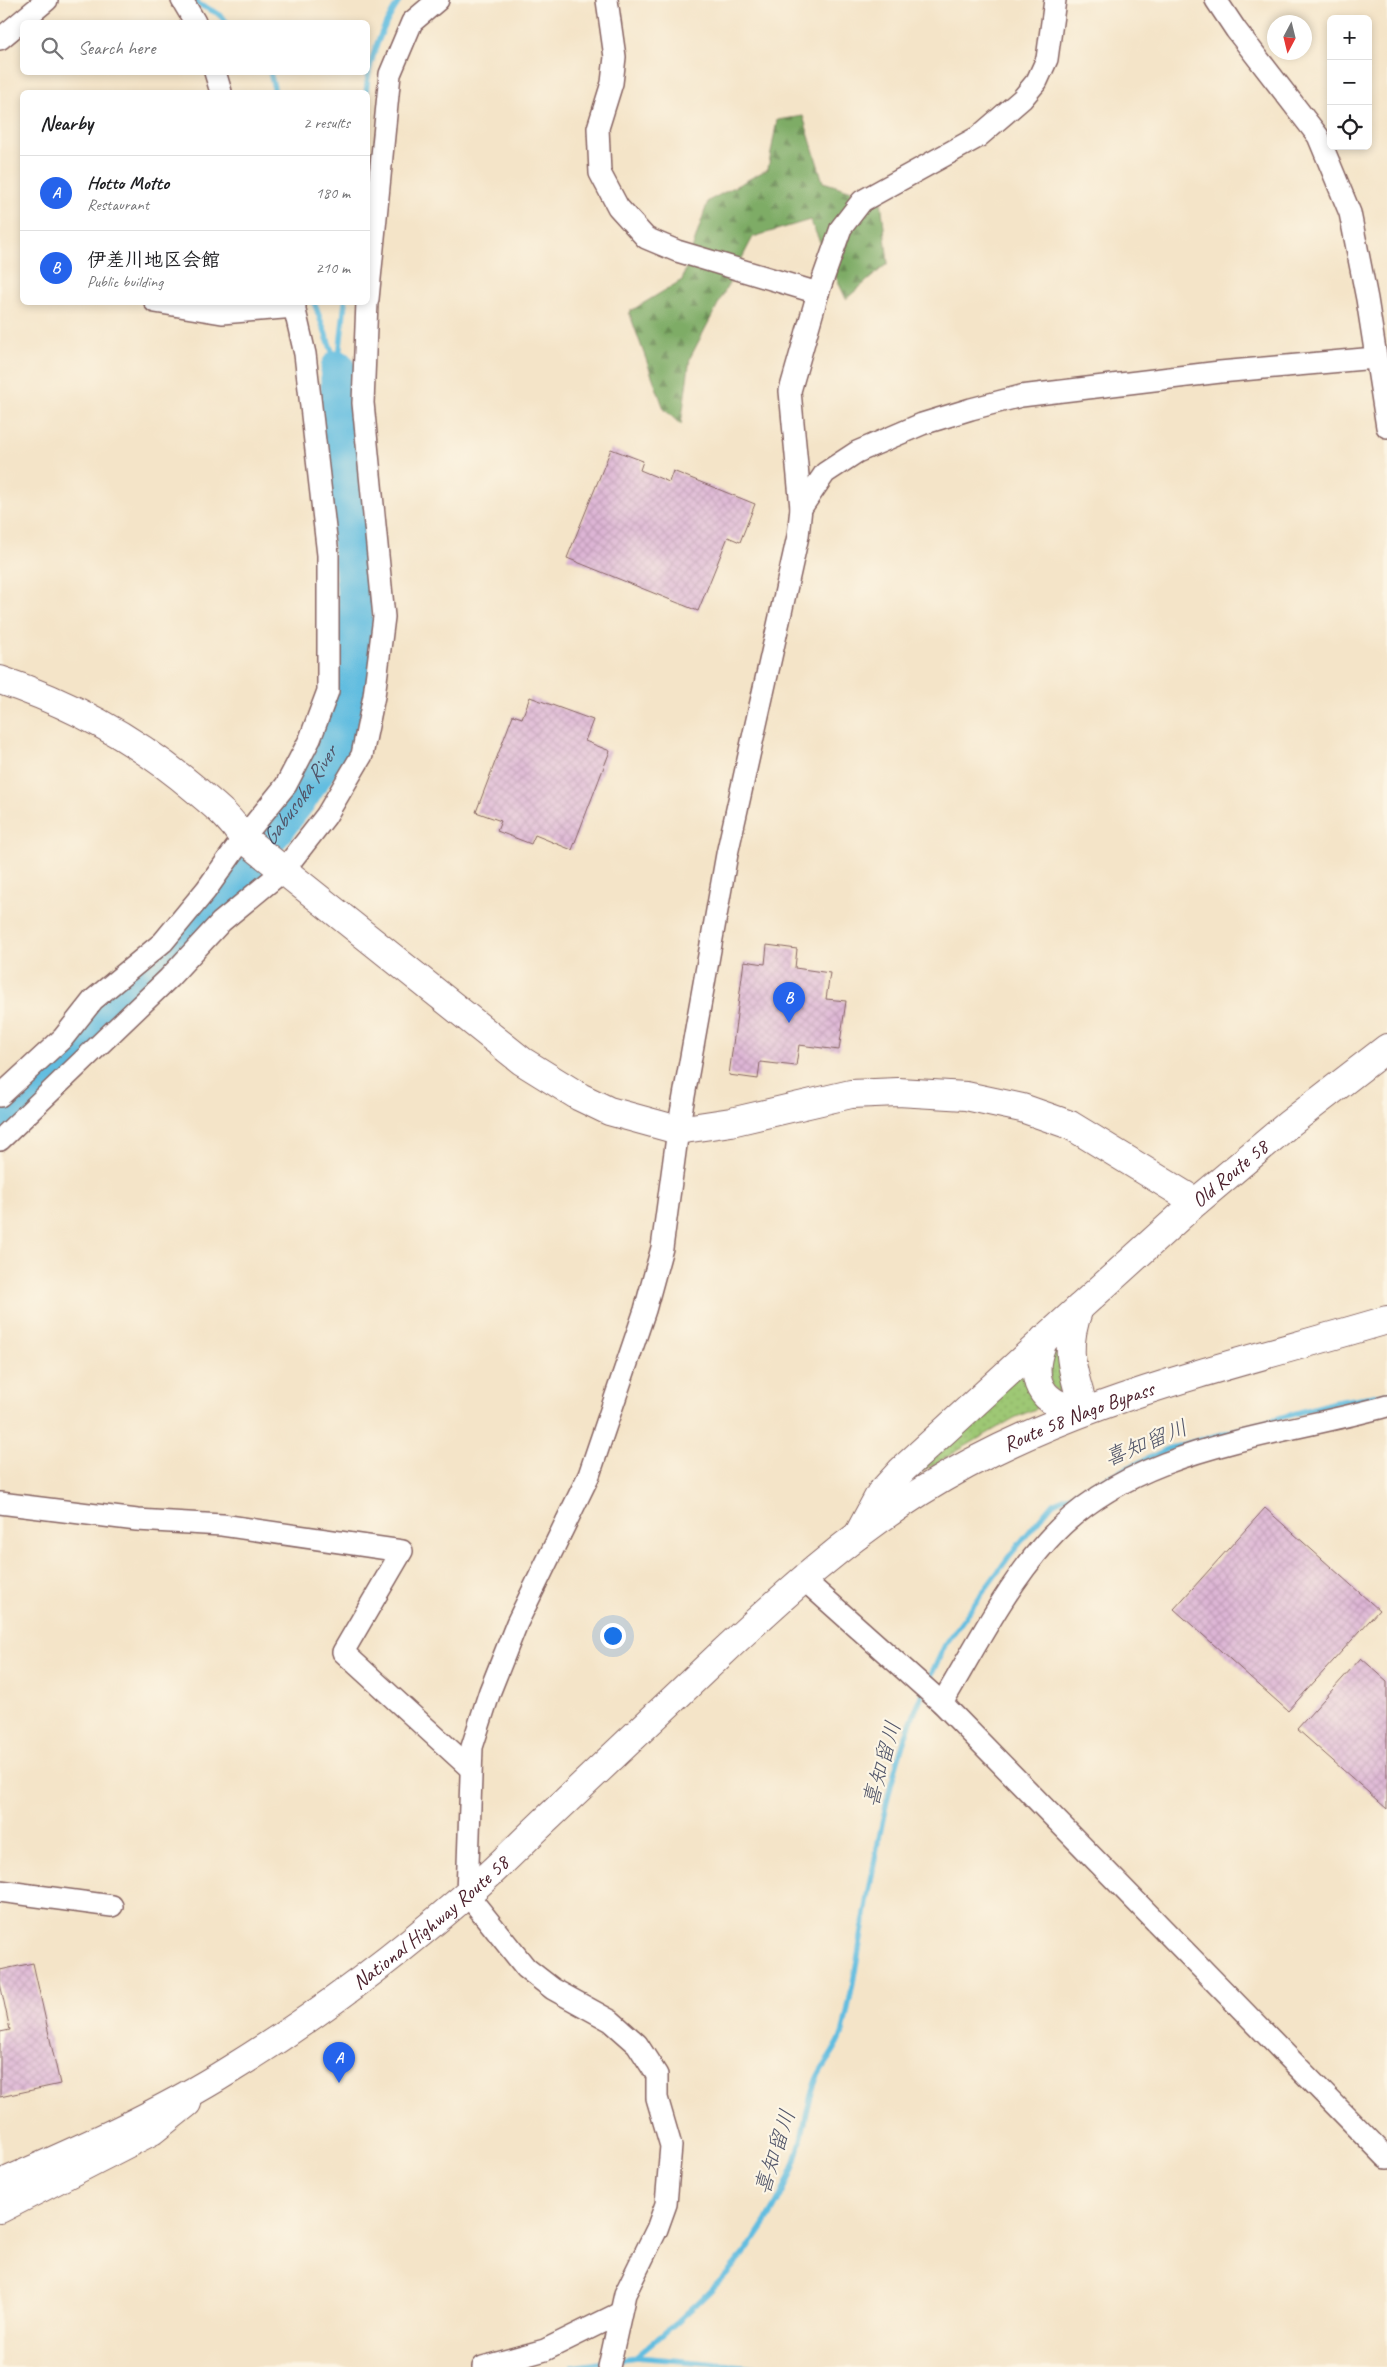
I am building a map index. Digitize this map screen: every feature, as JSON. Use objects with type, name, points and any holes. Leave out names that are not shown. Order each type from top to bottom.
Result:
[{"type":"main road","points":[[0,680],[42,694],[90,716],[163,762],[233,821],[245,840],[522,1060],[580,1097],[610,1111],[678,1130],[731,1122],[851,1094],[898,1092],[966,1096],[1022,1108],[1070,1125],[1196,1202]]},
{"type":"main road","name":"Old Route 58","points":[[858,1535],[880,1494],[902,1470],[1044,1339],[1196,1202],[1290,1123],[1387,1048]]},
{"type":"main road","points":[[1044,1339],[1036,1357],[1036,1368],[1042,1391],[1055,1404],[1070,1409],[1084,1410],[1070,1358],[1075,1321],[1079,1308]]},
{"type":"main road","name":"Route 58 Nago Bypass","points":[[802,1578],[858,1535],[922,1490],[981,1457],[1044,1426],[1138,1391],[1387,1320]]},
{"type":"main road","name":"National Highway Route 58","points":[[0,2184],[110,2136],[230,2070],[348,1990],[467,1894],[802,1578]]},
{"type":"main road","points":[[0,2209],[152,2131],[230,2070]]},
{"type":"street","points":[[23,20],[47,0]]},
{"type":"street","points":[[182,0],[194,20]]},
{"type":"street","points":[[370,279],[390,74],[412,22],[438,0]]},
{"type":"street","points":[[607,0],[615,57],[612,84],[598,128],[600,173],[618,208],[646,238],[669,248],[818,293]]},
{"type":"street","points":[[609,2367],[625,2294],[658,2229],[666,2204],[671,2146],[657,2098],[657,2075],[637,2044],[611,2021],[554,1989],[526,1968],[467,1894],[472,1747],[490,1691],[517,1623],[589,1475],[645,1310],[662,1248],[678,1130],[727,854],[798,536],[801,508],[790,391],[818,293],[842,228],[862,201],[876,195],[978,137],[1022,99],[1037,81],[1048,59],[1055,0]]},
{"type":"street","points":[[1216,0],[1236,30],[1318,136],[1350,212],[1367,299],[1387,427]]},
{"type":"street","points":[[0,39],[20,22]]},
{"type":"street","points":[[216,75],[220,90]]},
{"type":"street","points":[[0,1096],[63,1038],[93,1000],[163,942],[206,890],[286,785],[310,739],[328,691],[328,555],[305,354],[294,305],[222,313],[173,305]]},
{"type":"street","points":[[0,1140],[169,978],[221,922],[279,867],[326,816],[362,755],[374,696],[384,617],[362,403],[367,305]]},
{"type":"street","points":[[801,508],[825,473],[857,452],[922,424],[1021,396],[1220,372],[1375,358]]},
{"type":"street","points":[[938,1700],[1017,1579],[1047,1540],[1100,1494],[1159,1464],[1198,1452],[1387,1406]]},
{"type":"street","points":[[0,1503],[137,1520],[222,1525],[402,1551],[343,1652],[471,1769]]},
{"type":"street","points":[[802,1578],[938,1700],[1387,2158]]},
{"type":"street","points":[[0,1891],[112,1906]]},
{"type":"street","points":[[483,2367],[546,2350],[619,2319]]},
{"type":"green space","points":[[803,116],[823,182],[881,200],[888,263],[846,299],[810,220],[753,237],[690,358],[681,425],[664,409],[629,312],[682,280],[708,201],[768,169],[777,120]]},
{"type":"green space","points":[[1063,1331],[1059,1394],[1050,1384],[1051,1346]]},
{"type":"green space","points":[[1027,1362],[1042,1406],[1014,1418],[912,1477]]},
{"type":"building","points":[[611,449],[643,461],[640,470],[669,482],[673,471],[755,504],[740,542],[728,537],[698,611],[567,558]]},
{"type":"building","points":[[530,697],[593,720],[585,741],[610,751],[572,850],[535,835],[531,844],[497,831],[501,821],[476,812],[513,715],[522,718]]},
{"type":"building","points":[[767,945],[797,949],[795,968],[830,973],[826,999],[846,1001],[839,1050],[799,1045],[796,1066],[760,1062],[758,1079],[729,1075],[744,961],[765,964]]},
{"type":"building","points":[[1265,1508],[1379,1610],[1288,1711],[1174,1609]]},
{"type":"building","points":[[1361,1658],[1387,1681],[1387,1809],[1297,1729]]},
{"type":"building","points":[[33,1963],[60,2084],[0,2097],[0,2032],[10,2030],[0,1983],[0,1970]]},
{"type":"waterway","points":[[197,0],[198,4],[217,13],[225,20]]},
{"type":"waterway","points":[[370,68],[377,44],[400,0]]},
{"type":"waterway","points":[[271,75],[274,90]]},
{"type":"waterway","points":[[366,90],[369,75]]},
{"type":"waterway","points":[[315,305],[338,368]]},
{"type":"waterway","points":[[338,366],[345,305]]},
{"type":"waterway","name":"Gabusoka River","points":[[0,1118],[190,932],[253,860],[301,797],[336,742],[347,701],[356,649],[355,601],[338,401],[338,368]]},
{"type":"waterway","name":"喜知留川","points":[[927,1684],[945,1645],[1010,1555],[1053,1503],[1168,1449],[1336,1402],[1387,1394]]},
{"type":"waterway","name":"喜知留川","points":[[636,2357],[706,2295],[747,2249],[765,2224],[793,2168],[816,2080],[843,2031],[883,1817],[907,1733],[923,1693]]},
{"type":"waterway","points":[[616,2360],[636,2357],[755,2367]]},
{"type":"waterway","points":[[572,2367],[607,2362]]},
{"type":"place","name":"伊差川地区会館","points":[[789,1023]]},
{"type":"place","name":"Hotto Motto","points":[[339,2083]]}]
